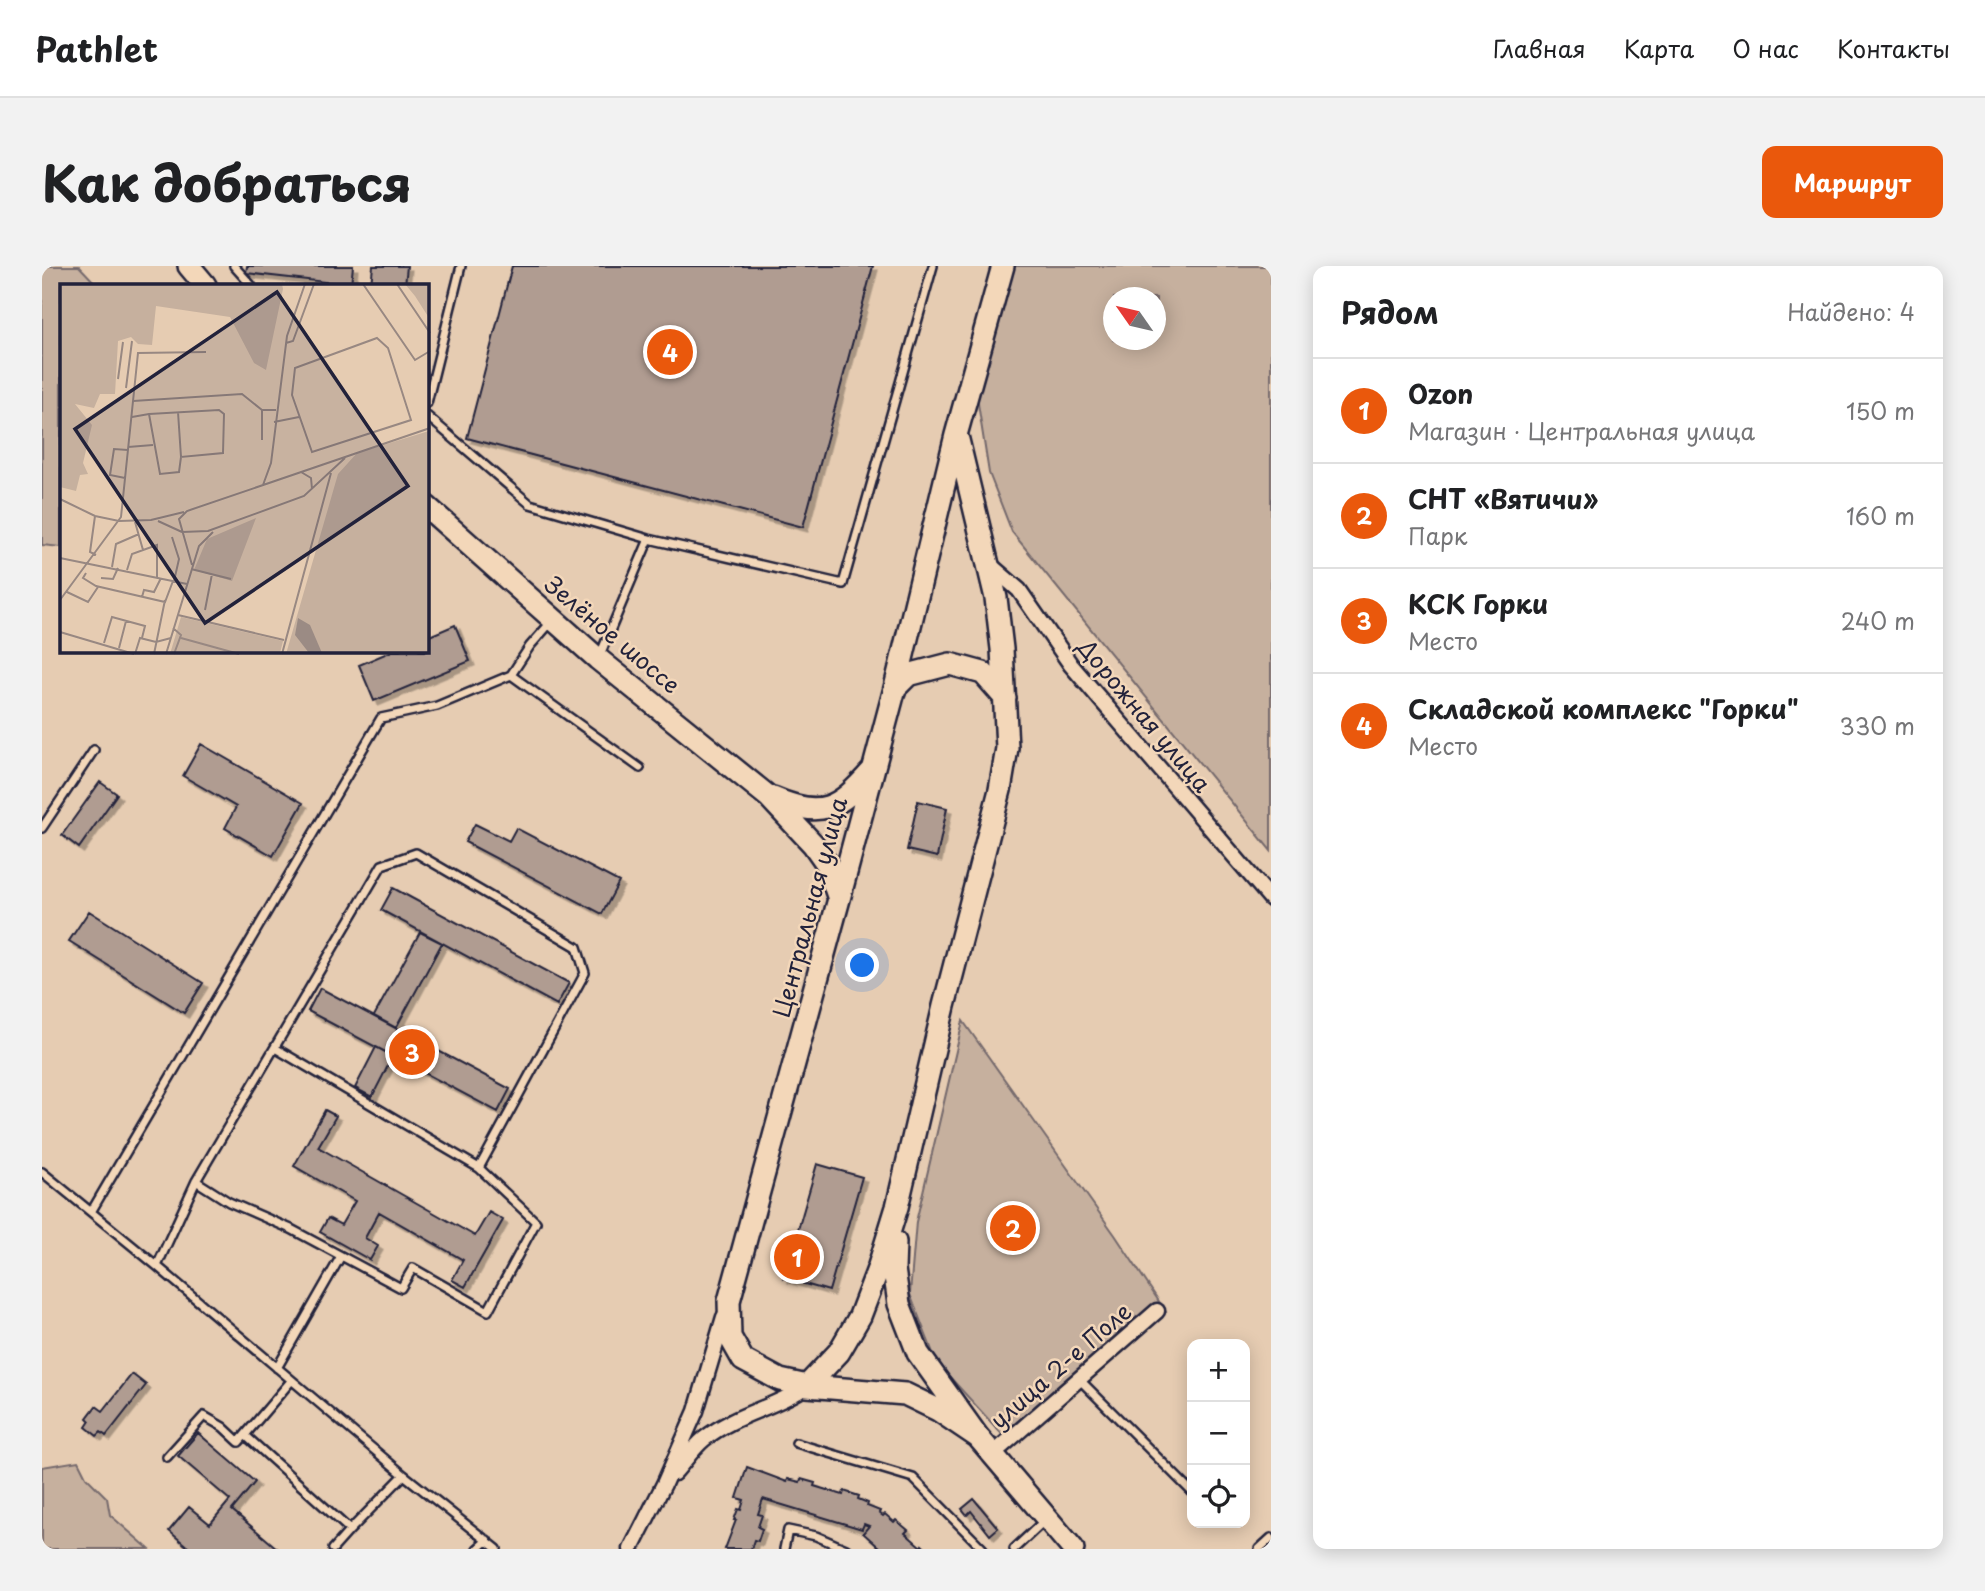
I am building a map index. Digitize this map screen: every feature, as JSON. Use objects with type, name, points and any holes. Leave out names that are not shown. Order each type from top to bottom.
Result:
[{"type":"main road","points":[[189,266],[204,284]]},
{"type":"main road","name":"Центральная улица","points":[[729,1301],[895,688],[956,435],[1003,266]]},
{"type":"main road","points":[[807,1386],[839,1352],[860,1315],[878,1269],[897,1207],[944,1006],[1000,790],[1007,748],[1002,649],[996,598],[956,435]]},
{"type":"main road","name":"Зелёное шоссе","points":[[429,509],[598,659],[769,797]]},
{"type":"main road","points":[[895,688],[908,675],[950,664],[984,673],[1005,698]]},
{"type":"main road","points":[[769,797],[808,810],[823,808],[838,803],[873,769]]},
{"type":"main road","points":[[769,797],[813,844],[827,864],[839,899]]},
{"type":"main road","points":[[897,1207],[894,1269],[899,1304],[918,1353],[978,1437],[1073,1549]]},
{"type":"main road","points":[[729,1301],[730,1337],[743,1360],[780,1380],[807,1386],[905,1394],[937,1410],[978,1437]]},
{"type":"street","name":"Дорожная улица","points":[[986,561],[1019,590],[1071,666],[1271,898]]},
{"type":"street","name":"Центральная улица","points":[[631,1549],[664,1485],[696,1411],[729,1301]]},
{"type":"street","name":"улица 2-е Поле","points":[[993,1454],[1157,1311]]},
{"type":"street","points":[[664,1485],[702,1440],[731,1422],[789,1398],[807,1386]]},
{"type":"lane","points":[[234,266],[250,284]]},
{"type":"lane","points":[[429,395],[461,266]]},
{"type":"lane","points":[[429,418],[530,504],[649,539],[842,584],[933,266]]},
{"type":"lane","points":[[598,659],[649,539]]},
{"type":"lane","points":[[90,1212],[381,718],[437,706],[511,676],[530,646],[554,619]]},
{"type":"lane","points":[[511,676],[640,768]]},
{"type":"lane","points":[[42,828],[94,750]]},
{"type":"lane","points":[[157,1266],[196,1181],[382,865],[416,853],[577,947],[585,973],[479,1168]]},
{"type":"lane","points":[[196,1181],[229,1202],[291,1228],[401,1288],[413,1268],[488,1311],[536,1222],[479,1168],[275,1048]]},
{"type":"lane","points":[[42,1172],[404,1475],[497,1549]]},
{"type":"lane","points":[[276,1368],[341,1255]]},
{"type":"lane","points":[[1079,1379],[1187,1487]]},
{"type":"lane","points":[[167,1457],[204,1416],[223,1427],[239,1442],[291,1381]]},
{"type":"lane","points":[[245,1435],[350,1530]]},
{"type":"lane","points":[[796,1443],[913,1478],[983,1549]]},
{"type":"lane","points":[[333,1549],[404,1475]]},
{"type":"lane","points":[[1014,1549],[1047,1518]]},
{"type":"lane","points":[[784,1549],[788,1530],[816,1536],[846,1549]]},
{"type":"lane","points":[[1259,1549],[1271,1538]]},
{"type":"lane","points":[[477,1549],[487,1540]]},
{"type":"shaded area","points":[[42,266],[79,266],[96,284],[60,284],[60,547],[42,545]]},
{"type":"shaded area","points":[[1011,266],[1271,266],[1271,851],[1012,532],[989,473],[976,391]]},
{"type":"shaded area","points":[[963,1021],[1115,1235],[1166,1312],[1010,1443],[937,1363],[910,1294],[916,1222]]},
{"type":"shaded area","points":[[78,1461],[86,1477],[107,1498],[110,1515],[149,1549],[42,1549],[42,1467]]},
{"type":"building","points":[[247,266],[353,266],[351,284],[246,273]]},
{"type":"building","points":[[373,266],[407,266],[405,284],[371,284]]},
{"type":"building","points":[[512,266],[873,266],[803,527],[467,438]]},
{"type":"building","points":[[455,625],[470,661],[374,701],[359,665],[387,653],[429,653],[429,636]]},
{"type":"building","points":[[201,744],[303,803],[273,856],[225,828],[236,807],[183,776]]},
{"type":"building","points":[[100,782],[117,794],[79,848],[62,835]]},
{"type":"building","points":[[918,801],[947,808],[937,857],[907,850]]},
{"type":"building","points":[[475,824],[509,841],[516,828],[619,882],[602,914],[465,842]]},
{"type":"building","points":[[393,888],[569,983],[557,1005],[381,910]]},
{"type":"building","points":[[89,911],[203,983],[184,1013],[69,941]]},
{"type":"building","points":[[420,932],[442,943],[396,1028],[374,1016]]},
{"type":"building","points":[[320,988],[510,1089],[498,1112],[308,1011]]},
{"type":"building","points":[[376,1047],[393,1056],[372,1097],[355,1088]]},
{"type":"building","points":[[325,1110],[336,1116],[318,1147],[475,1236],[489,1212],[503,1220],[465,1287],[452,1280],[463,1260],[379,1212],[365,1238],[378,1246],[370,1260],[320,1232],[328,1218],[341,1225],[355,1201],[294,1166]]},
{"type":"building","points":[[817,1164],[862,1177],[829,1291],[784,1278]]},
{"type":"building","points":[[132,1374],[146,1385],[106,1436],[101,1432],[97,1436],[86,1427],[90,1421],[87,1418],[96,1406],[103,1411]]},
{"type":"building","points":[[198,1433],[255,1482],[232,1510],[278,1549],[188,1549],[169,1531],[189,1507],[210,1524],[230,1500],[178,1456]]},
{"type":"building","points":[[747,1467],[787,1482],[788,1479],[800,1482],[801,1479],[843,1495],[844,1491],[859,1496],[858,1499],[868,1503],[867,1506],[880,1511],[879,1513],[883,1516],[885,1514],[894,1522],[896,1520],[908,1530],[905,1533],[926,1549],[881,1549],[863,1533],[869,1526],[864,1524],[862,1529],[763,1499],[758,1514],[762,1515],[758,1527],[762,1529],[758,1541],[754,1540],[751,1549],[725,1549],[738,1509],[741,1510],[744,1500],[737,1498]]},
{"type":"building","points":[[974,1499],[998,1528],[990,1535],[971,1511],[967,1515],[962,1509]]},
{"type":"place","name":"Складской комплекс \"Горки\"","points":[[670,352]]},
{"type":"place","name":"КСК Горки","points":[[412,1052]]},
{"type":"place","name":"СНТ «Вятичи»","points":[[1013,1228]]},
{"type":"place","name":"Ozon","points":[[797,1257]]}]
